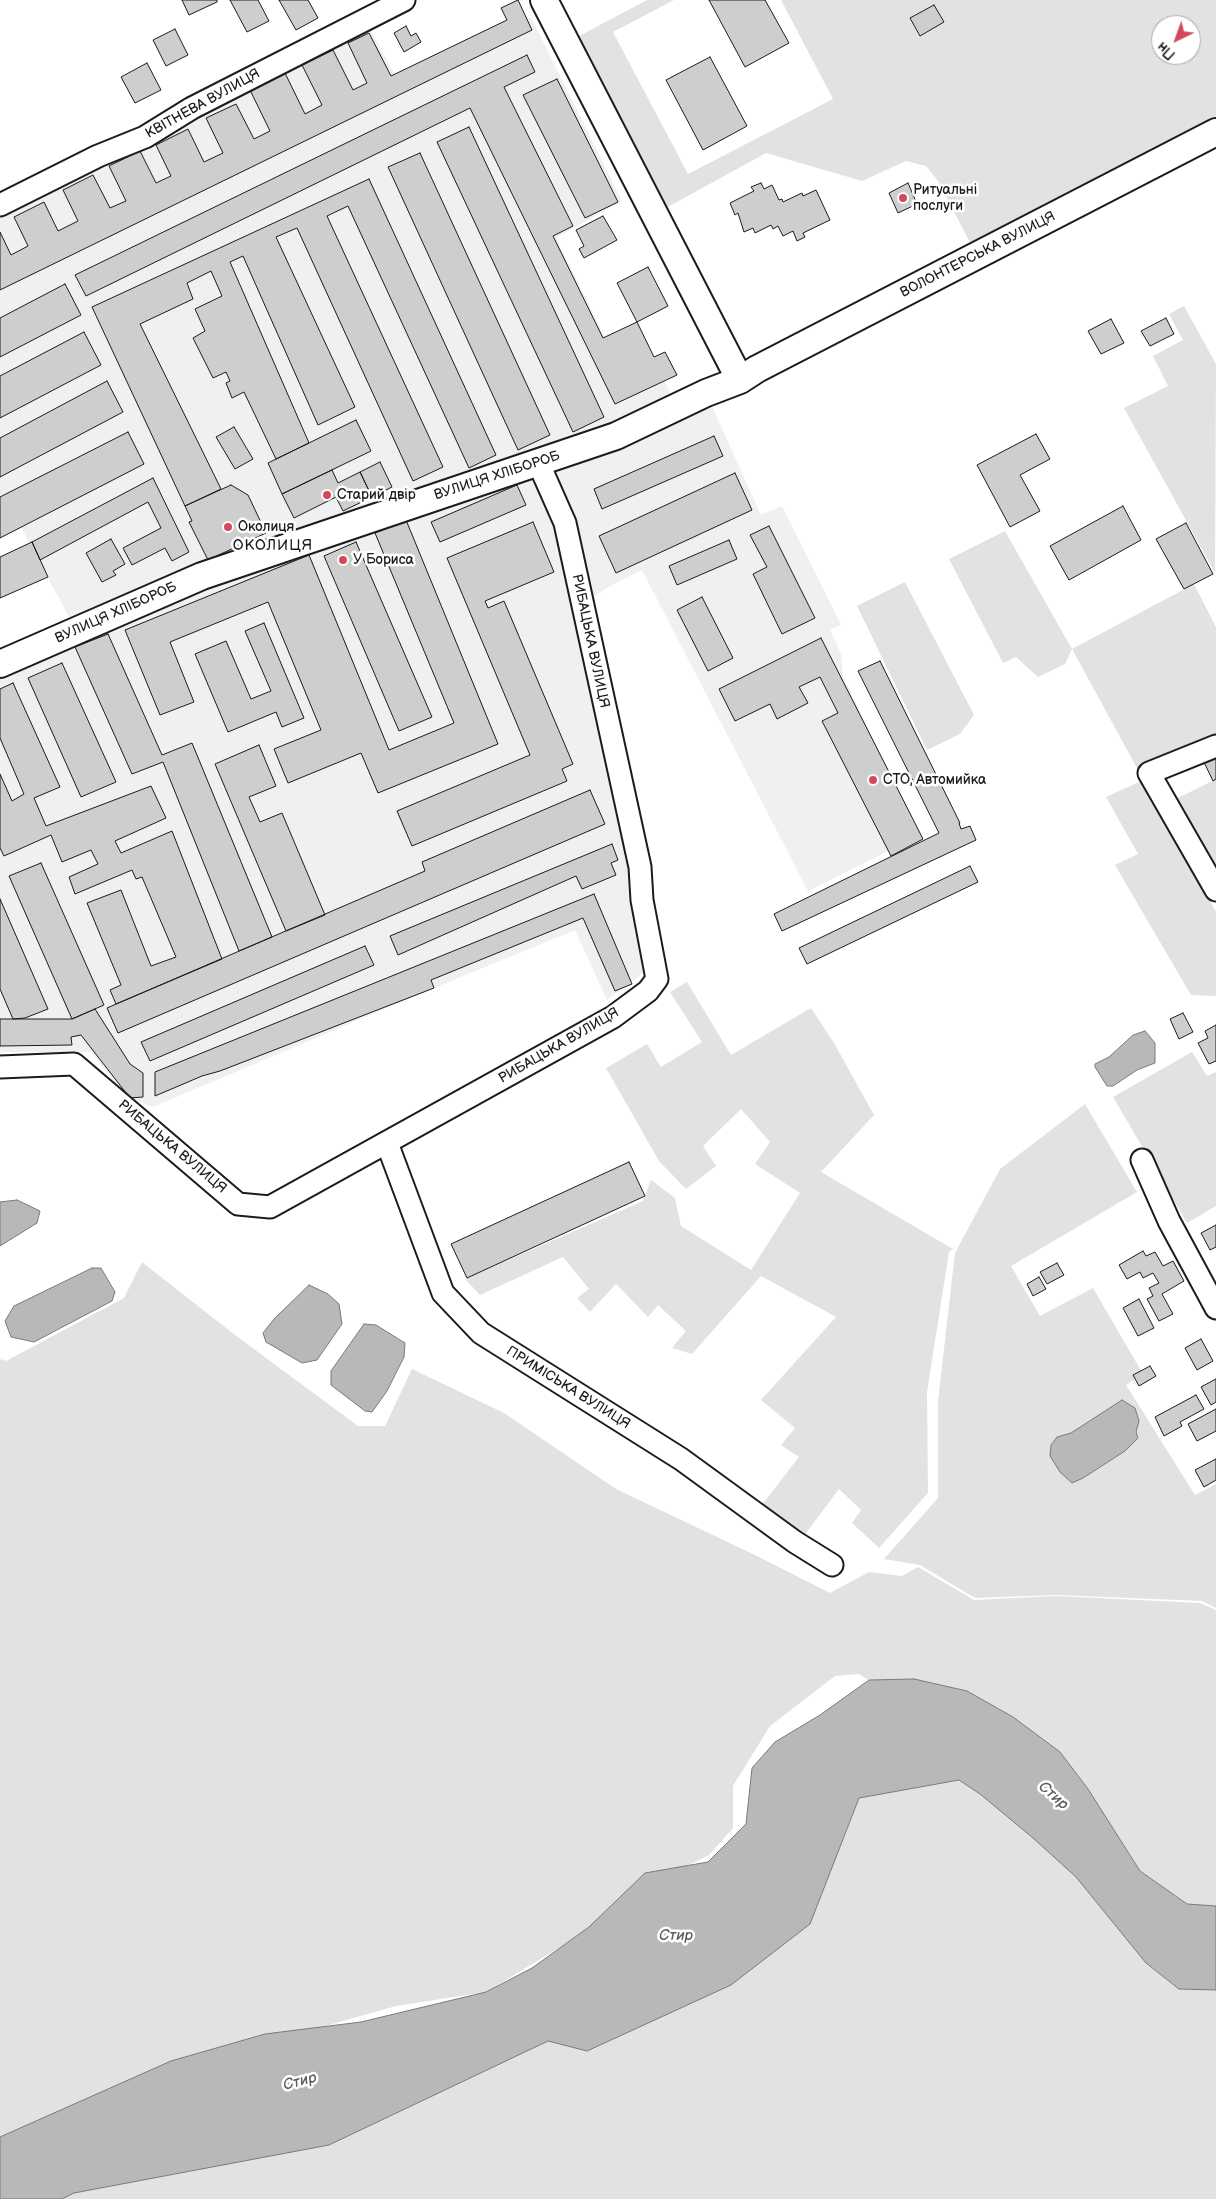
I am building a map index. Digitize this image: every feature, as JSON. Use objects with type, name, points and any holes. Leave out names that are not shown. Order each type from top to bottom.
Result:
[{"type":"street","name":"КВІТНЕВА ВУЛИЦЯ","points":[[0,205],[98,156],[145,136],[192,108],[404,0]]},
{"type":"street","points":[[544,0],[740,380]]},
{"type":"street","name":"ВОЛОНТЕРСЬКА ВУЛИЦЯ","points":[[740,380],[766,364],[1216,132]]},
{"type":"street","name":"ВУЛИЦЯ ХЛІБОРОБ","points":[[0,664],[202,576],[616,436],[706,393],[740,380]]},
{"type":"street","name":"РИБАЦЬКА ВУЛИЦЯ","points":[[0,1067],[74,1064],[238,1204],[270,1207],[614,1017],[648,991],[657,979],[642,900],[640,867],[565,523],[538,462]]},
{"type":"street","points":[[1216,746],[1149,773],[1216,890]]},
{"type":"street","name":"ПРИМІСЬКА ВУЛИЦЯ","points":[[387,1143],[443,1293],[481,1333],[682,1459],[795,1542],[832,1565]]},
{"type":"street","points":[[1142,1160],[1169,1221],[1216,1308]]},
{"type":"shaded area","points":[[647,0],[674,0],[613,32],[688,174],[833,99],[781,0],[1216,0],[1216,132],[977,256],[938,181],[926,166],[906,161],[862,181],[766,153],[655,214],[566,43]],"holes":[[[934,5],[944,22],[920,36],[910,18]]]},
{"type":"shaded area","points":[[531,17],[622,201],[556,238],[615,358],[645,342],[677,407],[706,393],[761,515],[782,506],[841,625],[830,630],[841,654],[843,677],[920,835],[808,891],[642,570],[612,585],[581,604],[642,900],[643,973],[607,1000],[575,930],[153,1107],[125,1096],[91,1052],[0,1052],[0,664],[76,630],[7,501],[0,505],[0,205],[365,20],[400,84]]},
{"type":"shaded area","points":[[1184,306],[1216,364],[1215,573],[1124,408],[1168,386],[1153,356],[1183,340],[1169,314]]},
{"type":"shaded area","points":[[1005,531],[1072,649],[1065,664],[1038,677],[1016,657],[1003,663],[949,559]]},
{"type":"shaded area","points":[[905,582],[974,715],[960,734],[927,750],[857,606]]},
{"type":"shaded area","points":[[1194,584],[1216,627],[1216,735],[1138,770],[1072,649]]},
{"type":"shaded area","points":[[1216,779],[1216,886],[1170,802]]},
{"type":"shaded area","points":[[1141,781],[1147,784],[1216,912],[1216,996],[1191,995],[1115,865],[1138,854],[1106,797]]},
{"type":"shaded area","points":[[687,982],[731,1055],[811,1008],[834,1043],[874,1115],[821,1172],[953,1249],[955,1248],[949,1252],[927,1392],[928,1493],[879,1548],[852,1523],[861,1510],[839,1489],[803,1537],[761,1506],[799,1457],[781,1445],[795,1428],[761,1400],[836,1317],[761,1276],[692,1354],[672,1348],[686,1331],[658,1305],[648,1317],[616,1284],[590,1312],[577,1298],[589,1289],[563,1257],[480,1295],[465,1279],[643,1201],[651,1180],[675,1198],[681,1226],[751,1270],[800,1193],[755,1164],[770,1142],[741,1109],[703,1146],[716,1166],[686,1189],[659,1161],[606,1068],[647,1044],[661,1067],[702,1042],[670,992]]},
{"type":"shaded area","points":[[1192,1052],[1207,1076],[1216,1072],[1216,1206],[1187,1223],[1113,1097]]},
{"type":"shaded area","points":[[1085,1104],[1137,1192],[1011,1266],[1040,1316],[1093,1288],[1143,1374],[1126,1385],[1195,1495],[1216,1484],[1216,1608],[1202,1601],[1058,1595],[975,1598],[920,1565],[884,1559],[938,1498],[938,1401],[955,1253],[1000,1169]]},
{"type":"shaded area","points":[[142,1262],[235,1335],[358,1426],[385,1426],[412,1369],[504,1413],[616,1489],[830,1593],[869,1572],[902,1576],[918,1567],[974,1600],[1056,1596],[1200,1603],[1216,1610],[1216,1906],[1187,1904],[1140,1871],[1088,1789],[1060,1752],[1013,1717],[967,1691],[914,1679],[869,1680],[858,1674],[835,1676],[770,1726],[733,1786],[733,1828],[709,1855],[667,1876],[618,1912],[486,1992],[396,2006],[167,2071],[0,2138],[0,1359],[6,1361],[124,1298]]},
{"type":"shaded area","points":[[959,1780],[980,1794],[1076,1877],[1146,1963],[1179,1989],[1216,1990],[1216,2199],[62,2199],[74,2193],[329,2145],[548,2041],[587,2051],[843,1840],[859,1798]]},
{"type":"water","points":[[1145,1031],[1155,1043],[1155,1063],[1137,1070],[1113,1086],[1107,1086],[1095,1064],[1109,1057],[1133,1035]]},
{"type":"water","points":[[17,1200],[40,1211],[37,1223],[0,1246],[0,1202]]},
{"type":"water","points":[[92,1268],[101,1268],[115,1292],[112,1301],[34,1342],[11,1337],[5,1321],[14,1306]]},
{"type":"water","points":[[309,1285],[328,1294],[339,1304],[342,1324],[317,1360],[302,1363],[266,1342],[263,1333],[274,1319]]},
{"type":"water","points":[[364,1324],[376,1325],[405,1343],[404,1357],[387,1391],[372,1412],[365,1411],[331,1385],[331,1371]]},
{"type":"water","points":[[1122,1400],[1135,1408],[1139,1421],[1136,1432],[1138,1438],[1125,1451],[1072,1483],[1060,1472],[1050,1456],[1051,1445],[1057,1437],[1071,1433]]},
{"type":"water","name":"Стир","points":[[914,1679],[967,1691],[1013,1717],[1060,1752],[1088,1789],[1140,1871],[1187,1904],[1216,1906],[1216,1990],[1179,1989],[1146,1963],[1076,1877],[980,1794],[959,1780],[859,1798],[810,1924],[731,1985],[587,2051],[548,2041],[329,2145],[74,2193],[62,2199],[0,2199],[0,2137],[171,2061],[265,2034],[361,2022],[486,1992],[532,1968],[589,1927],[645,1873],[708,1862],[746,1824],[752,1768],[775,1742],[820,1715],[869,1680]]},
{"type":"building","points":[[182,0],[217,0],[217,2],[189,15]]},
{"type":"building","points":[[230,0],[258,0],[269,21],[247,32]]},
{"type":"building","points":[[279,0],[308,0],[318,18],[296,30]]},
{"type":"building","points":[[518,0],[532,30],[0,290],[0,232],[11,255],[28,246],[14,217],[44,202],[58,231],[78,221],[63,190],[93,175],[110,208],[126,201],[109,166],[140,151],[156,183],[171,176],[156,145],[188,129],[204,162],[223,153],[206,118],[236,104],[254,139],[270,131],[250,90],[285,73],[305,114],[322,105],[302,65],[333,50],[353,90],[367,83],[348,43],[369,33],[391,76],[507,20],[501,8]]},
{"type":"building","points":[[709,0],[765,0],[789,43],[745,67]]},
{"type":"building","points":[[934,5],[944,22],[920,36],[910,18]]},
{"type":"building","points":[[406,26],[411,36],[416,33],[421,42],[404,52],[394,33]]},
{"type":"building","points":[[175,29],[188,55],[166,66],[153,40]]},
{"type":"building","points":[[527,55],[535,72],[504,87],[573,226],[553,236],[603,338],[637,322],[654,357],[665,352],[677,375],[615,404],[470,108],[86,296],[75,275]]},
{"type":"building","points":[[710,57],[747,126],[703,150],[666,80]]},
{"type":"building","points":[[147,63],[161,90],[135,103],[121,77]]},
{"type":"building","points":[[557,79],[618,202],[585,218],[523,95]]},
{"type":"building","points":[[469,127],[604,417],[573,432],[437,142]]},
{"type":"building","points":[[420,153],[550,435],[518,450],[388,167]]},
{"type":"building","points":[[369,179],[496,455],[469,468],[348,206],[327,216],[443,467],[413,481],[297,228],[276,237],[355,407],[318,425],[243,256],[230,262],[309,443],[276,459],[244,392],[232,398],[226,383],[230,381],[226,372],[213,378],[193,338],[205,331],[195,309],[222,296],[211,271],[187,283],[193,299],[140,324],[221,489],[185,506],[92,307]]},
{"type":"building","points":[[761,183],[764,189],[772,185],[779,200],[782,199],[783,202],[802,193],[803,196],[816,190],[830,220],[803,233],[805,237],[797,241],[793,231],[783,236],[778,226],[773,229],[771,225],[755,233],[753,228],[744,232],[738,213],[735,215],[730,203],[754,191],[751,187]]},
{"type":"building","name":"Ритуальні послуги","points":[[908,183],[917,204],[898,213],[889,193]]},
{"type":"building","points":[[603,216],[617,240],[584,258],[579,249],[584,246],[576,230]]},
{"type":"building","points":[[648,267],[668,306],[637,322],[617,283]]},
{"type":"building","points":[[65,284],[81,315],[0,357],[0,318]]},
{"type":"building","points":[[1166,318],[1174,334],[1150,346],[1141,331]]},
{"type":"building","points":[[1111,319],[1124,343],[1101,354],[1088,331]]},
{"type":"building","points":[[84,332],[101,365],[0,418],[0,376]]},
{"type":"building","points":[[107,381],[123,412],[0,477],[0,438]]},
{"type":"building","points":[[356,420],[371,451],[282,494],[268,463]]},
{"type":"building","points":[[234,427],[253,459],[235,469],[216,437]]},
{"type":"building","points":[[128,432],[144,464],[0,538],[0,497]]},
{"type":"building","points":[[1036,434],[1050,459],[1020,475],[1040,511],[1010,527],[977,465]]},
{"type":"building","points":[[714,436],[723,456],[602,509],[594,489]]},
{"type":"building","points":[[380,462],[392,487],[372,497],[360,472]]},
{"type":"building","name":"Старий двір","points":[[332,470],[338,483],[360,472],[372,497],[343,511],[336,497],[294,518],[282,494]]},
{"type":"building","points":[[735,473],[752,510],[616,573],[599,536]]},
{"type":"building","points":[[153,478],[189,552],[172,561],[165,548],[132,565],[123,548],[161,528],[148,502],[40,560],[32,542]]},
{"type":"building","name":"Околиця","points":[[231,485],[248,495],[266,533],[208,560],[189,522],[192,521],[185,506]]},
{"type":"building","points":[[517,485],[526,505],[440,542],[431,522]]},
{"type":"building","points":[[1123,506],[1141,540],[1069,580],[1050,546]]},
{"type":"building","points":[[406,520],[498,744],[378,793],[361,753],[288,783],[274,749],[321,730],[268,602],[170,642],[194,702],[160,715],[125,630],[309,555],[389,750],[454,723],[375,533]]},
{"type":"building","points":[[533,522],[554,572],[485,601],[488,608],[504,601],[573,764],[562,769],[567,781],[412,846],[397,811],[530,755],[447,558]]},
{"type":"building","points":[[1186,523],[1213,574],[1184,589],[1156,539]]},
{"type":"building","points":[[769,526],[815,618],[782,634],[753,574],[767,567],[750,535]]},
{"type":"building","points":[[111,539],[125,564],[113,571],[116,575],[102,582],[86,553]]},
{"type":"building","points":[[729,540],[737,559],[677,585],[669,566]]},
{"type":"building","points":[[32,542],[48,577],[0,598],[0,557]]},
{"type":"building","points":[[356,542],[432,717],[399,731],[324,556]]},
{"type":"building","points":[[702,597],[733,658],[708,671],[677,610]]},
{"type":"building","points":[[264,623],[304,718],[282,727],[276,712],[228,732],[195,654],[226,641],[251,699],[271,691],[245,631]]},
{"type":"building","points":[[108,634],[162,755],[192,743],[272,937],[239,951],[163,762],[132,774],[75,647]]},
{"type":"building","name":"СТО, Автомийка","points":[[821,638],[923,839],[891,856],[822,721],[838,713],[820,677],[799,687],[808,703],[777,719],[770,704],[735,721],[719,689]]},
{"type":"building","points":[[880,661],[960,823],[961,829],[970,826],[976,840],[782,931],[774,914],[939,833],[858,671]]},
{"type":"building","points":[[62,663],[116,782],[81,797],[28,678]]},
{"type":"building","points":[[13,683],[60,787],[34,798],[46,826],[151,786],[166,818],[115,841],[121,853],[172,831],[222,959],[116,1004],[110,990],[121,985],[87,903],[121,890],[151,966],[176,957],[142,877],[136,879],[132,870],[75,894],[69,877],[98,864],[91,850],[62,862],[51,835],[4,856],[0,848],[0,774],[12,801],[24,794],[0,738],[0,689]]},
{"type":"building","points":[[259,745],[276,786],[249,797],[260,822],[282,813],[325,915],[286,931],[215,764]]},
{"type":"building","points":[[1216,751],[1216,779],[1213,781],[1202,758]]},
{"type":"building","points":[[590,790],[605,824],[118,1033],[107,1008],[425,871],[422,862]]},
{"type":"building","points":[[612,844],[618,860],[611,863],[616,875],[582,889],[576,876],[398,955],[390,936]]},
{"type":"building","points":[[41,863],[104,1005],[72,1019],[9,876]]},
{"type":"building","points":[[970,866],[978,882],[807,964],[799,948]]},
{"type":"building","points":[[594,894],[632,984],[615,991],[583,918],[431,980],[434,988],[220,1071],[202,1076],[155,1096],[155,1072]]},
{"type":"building","points":[[0,899],[48,1009],[25,1018],[13,1019],[0,989]]},
{"type":"building","points":[[365,946],[374,965],[150,1061],[141,1042]]},
{"type":"building","points":[[95,1009],[130,1064],[143,1073],[143,1097],[130,1098],[81,1035],[71,1037],[72,1045],[0,1046],[0,1019],[72,1019]]},
{"type":"building","points":[[1183,1013],[1193,1032],[1179,1039],[1170,1019]]},
{"type":"building","points":[[1216,1025],[1216,1061],[1209,1064],[1198,1043],[1208,1038],[1205,1031]]},
{"type":"building","points":[[629,1162],[645,1196],[467,1278],[451,1244]]},
{"type":"building","points":[[1216,1225],[1216,1247],[1210,1250],[1201,1233]]},
{"type":"building","points":[[1143,1251],[1146,1256],[1155,1252],[1163,1266],[1173,1261],[1184,1281],[1162,1294],[1173,1314],[1159,1321],[1147,1299],[1153,1296],[1149,1288],[1159,1283],[1153,1273],[1143,1278],[1140,1272],[1127,1279],[1119,1265]]},
{"type":"building","points":[[1057,1263],[1064,1275],[1047,1284],[1040,1272]]},
{"type":"building","points":[[1039,1277],[1046,1289],[1033,1296],[1027,1284]]},
{"type":"building","points":[[1139,1299],[1154,1328],[1138,1336],[1123,1308]]},
{"type":"building","points":[[1201,1339],[1213,1361],[1197,1370],[1185,1348]]},
{"type":"building","points":[[1150,1366],[1156,1376],[1139,1386],[1133,1375]]},
{"type":"building","points":[[1216,1379],[1216,1402],[1211,1405],[1201,1387]]},
{"type":"building","points":[[1196,1395],[1204,1409],[1180,1422],[1182,1426],[1164,1436],[1155,1417]]},
{"type":"building","points":[[1216,1409],[1216,1431],[1197,1441],[1188,1424]]},
{"type":"building","points":[[1216,1459],[1216,1480],[1204,1487],[1195,1470]]},
{"type":"place","name":"Ритуальні послуги","points":[[903,198]]},
{"type":"place","name":"Старий двір","points":[[327,495]]},
{"type":"place","name":"Околиця","points":[[228,527]]},
{"type":"place","name":"У Бориса","points":[[343,560]]},
{"type":"place","name":"СТО, Автомийка","points":[[873,780]]},
{"type":"district","name":"ОКОЛИЦЯ","points":[[273,546]]}]
